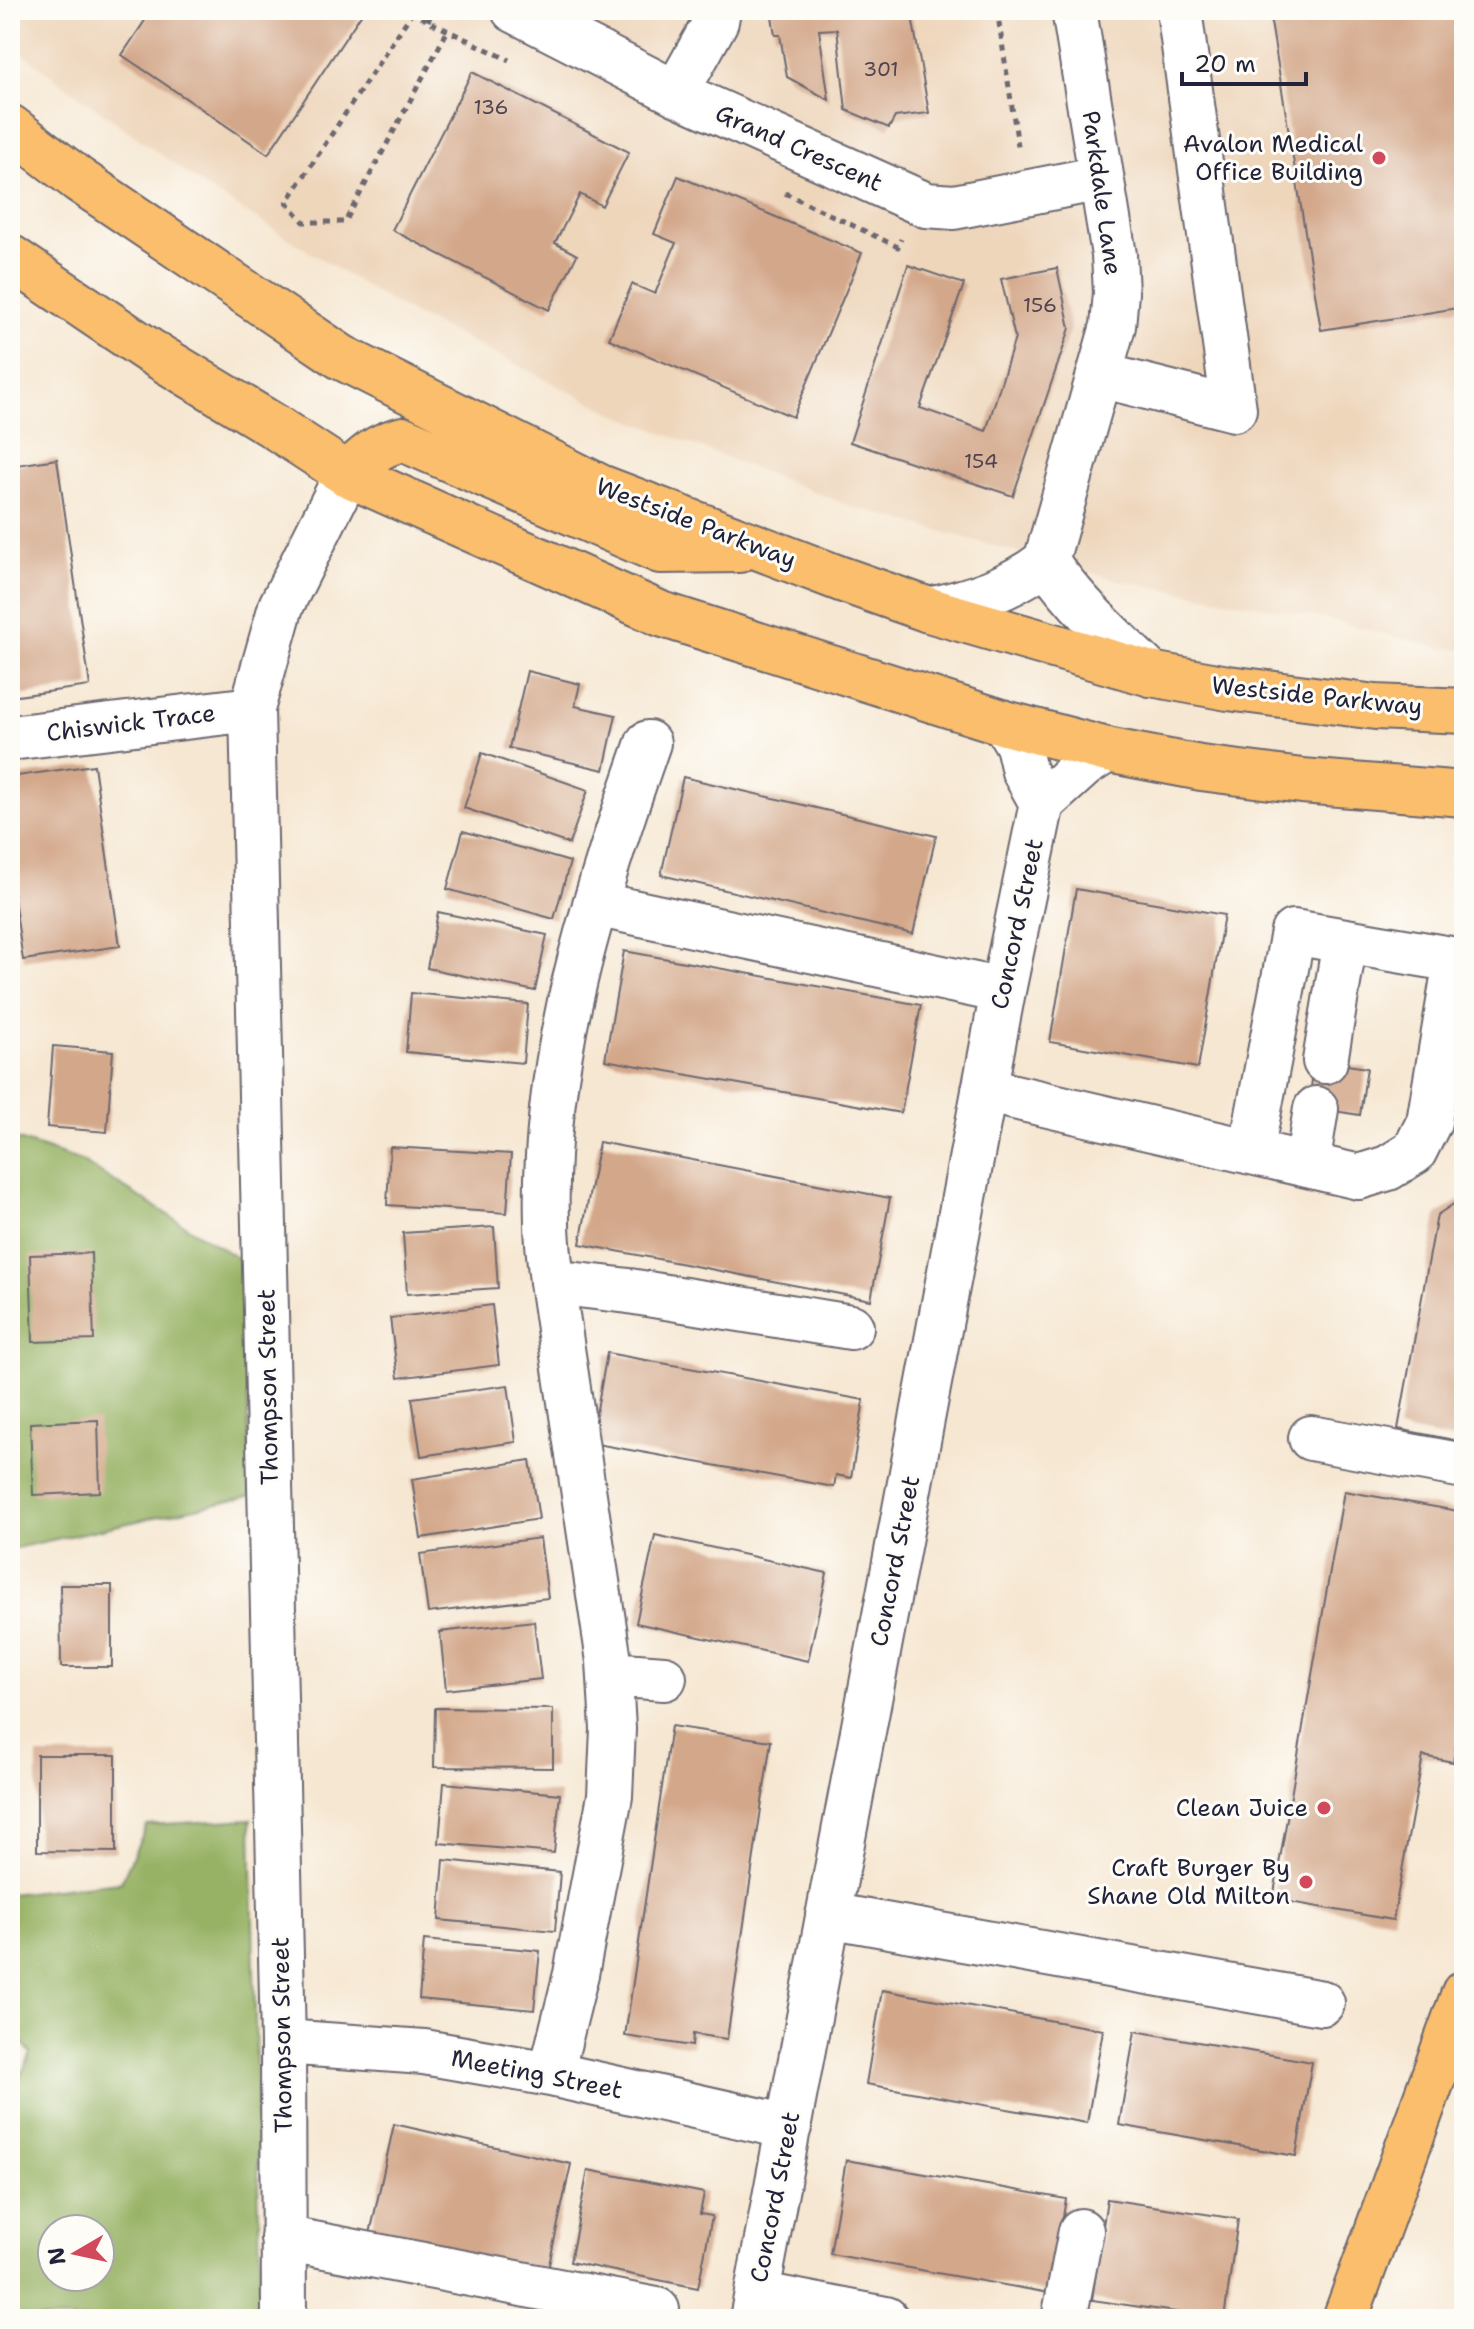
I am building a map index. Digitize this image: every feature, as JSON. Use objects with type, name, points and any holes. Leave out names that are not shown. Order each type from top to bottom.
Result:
[{"type":"main road","name":"Westside Parkway","points":[[10,127],[79,180],[341,357],[600,487],[929,610],[1151,674],[1228,688],[1376,707],[1464,711]]},
{"type":"main road","points":[[10,257],[148,350],[347,474],[661,614],[1005,723],[1107,750],[1201,768],[1302,781],[1464,794]]},
{"type":"main road","points":[[347,474],[384,444],[403,439],[660,551],[765,550]]},
{"type":"main road","points":[[1345,2319],[1464,1993]]},
{"type":"street","name":"Grand Crescent","points":[[514,10],[676,93],[926,205],[954,207],[1101,178]]},
{"type":"street","points":[[676,93],[716,21],[718,10]]},
{"type":"street","name":"Parkdale Lane","points":[[1046,561],[1113,326],[1116,293],[1114,255],[1074,10]]},
{"type":"street","points":[[1100,375],[1234,409],[1179,10]]},
{"type":"street","name":"Thompson Street","points":[[284,2319],[283,2042],[252,709],[281,606],[347,474]]},
{"type":"street","points":[[929,610],[1003,588],[1046,561],[1080,605],[1151,674]]},
{"type":"street","name":"Chiswick Trace","points":[[10,738],[252,709]]},
{"type":"street","points":[[1005,723],[1018,745],[1024,771],[1042,803],[1084,765],[1107,750]]},
{"type":"street","points":[[551,2074],[576,1974],[610,1796],[613,1729],[610,1674],[552,1282],[547,1221],[553,1098],[574,988],[595,904],[612,843],[648,743]]},
{"type":"street","name":"Concord Street","points":[[755,2306],[984,1090],[1042,803]]},
{"type":"street","points":[[595,904],[1003,991]]},
{"type":"street","points":[[984,1090],[1251,1152],[1307,1165],[1359,1177],[1388,1168],[1414,1152],[1429,1122],[1456,960],[1293,932],[1251,1152]]},
{"type":"street","points":[[1325,1061],[1345,941]]},
{"type":"street","points":[[1307,1165],[1316,1109]]},
{"type":"street","points":[[552,1282],[629,1291],[851,1327]]},
{"type":"street","points":[[1311,1438],[1464,1466]]},
{"type":"street","points":[[610,1674],[664,1678]]},
{"type":"street","points":[[828,1915],[1322,2003]]},
{"type":"street","name":"Meeting Street","points":[[283,2042],[424,2052],[551,2074],[789,2127]]},
{"type":"street","points":[[1064,2319],[1081,2231]]},
{"type":"street","points":[[283,2238],[510,2300],[657,2310]]},
{"type":"street","points":[[755,2306],[886,2319]]},
{"type":"path","points":[[428,21],[433,10]]},
{"type":"path","points":[[997,10],[1025,191]]},
{"type":"path","points":[[448,30],[345,222],[304,222],[287,202],[412,11],[519,65]]},
{"type":"path","points":[[772,187],[898,247],[903,233]]},
{"type":"shaded area","points":[[10,10],[1464,10],[1464,650],[1435,647],[1323,618],[1118,580],[853,507],[617,415],[391,302],[207,188],[49,74],[10,42]]},
{"type":"green space","points":[[10,1137],[81,1161],[244,1262],[250,1496],[11,1549],[10,1652]]},
{"type":"green space","points":[[251,1819],[261,2319],[10,2319],[10,2101],[31,2053],[10,2028],[10,1894],[121,1882],[147,1825]]},
{"type":"building","points":[[152,10],[164,13],[165,10],[364,10],[268,154],[122,55]]},
{"type":"building","points":[[771,10],[901,10],[901,17],[912,16],[929,113],[895,117],[889,128],[846,110],[837,29],[819,30],[829,100],[787,77],[780,35],[775,35]]},
{"type":"building","name":"Avalon Medical Office Building","points":[[1269,10],[1464,10],[1464,307],[1321,330]]},
{"type":"building","points":[[472,72],[629,152],[602,206],[580,194],[555,243],[577,255],[549,310],[392,230]]},
{"type":"building","points":[[678,176],[862,253],[793,417],[609,339],[632,284],[655,294],[676,243],[654,234]]},
{"type":"building","points":[[908,265],[964,284],[920,408],[986,431],[1015,338],[1001,279],[1057,268],[1070,328],[1013,496],[850,442]]},
{"type":"building","points":[[57,459],[90,686],[10,697],[10,466]]},
{"type":"building","points":[[527,671],[580,684],[575,706],[616,715],[604,770],[509,748]]},
{"type":"building","points":[[482,753],[588,790],[569,844],[464,808]]},
{"type":"building","points":[[94,765],[120,946],[23,960],[10,871],[10,777]]},
{"type":"building","points":[[683,777],[936,836],[913,934],[661,875]]},
{"type":"building","points":[[463,831],[570,862],[554,919],[447,889]]},
{"type":"building","points":[[1076,889],[1224,915],[1198,1068],[1050,1042]]},
{"type":"building","points":[[438,912],[547,935],[535,991],[427,968]]},
{"type":"building","points":[[624,951],[921,1005],[901,1113],[605,1060]]},
{"type":"building","points":[[411,993],[528,1004],[523,1063],[406,1052]]},
{"type":"building","points":[[53,1046],[113,1051],[107,1132],[47,1127]]},
{"type":"building","points":[[1315,1060],[1367,1068],[1360,1115],[1308,1107]]},
{"type":"building","points":[[599,1142],[890,1198],[871,1300],[580,1244]]},
{"type":"building","points":[[390,1147],[511,1154],[507,1213],[387,1205]]},
{"type":"building","points":[[1464,1197],[1464,1442],[1398,1429],[1437,1215]]},
{"type":"building","points":[[494,1227],[498,1288],[407,1294],[403,1233]]},
{"type":"building","points":[[91,1253],[94,1340],[33,1342],[30,1255]]},
{"type":"building","points":[[492,1305],[499,1365],[398,1378],[390,1318]]},
{"type":"building","points":[[607,1353],[864,1400],[851,1478],[836,1475],[834,1487],[591,1443]]},
{"type":"building","points":[[508,1385],[516,1442],[421,1456],[412,1398]]},
{"type":"building","points":[[98,1420],[100,1492],[33,1495],[30,1423]]},
{"type":"building","points":[[530,1460],[539,1519],[421,1538],[412,1479]]},
{"type":"building","points":[[1344,1491],[1464,1512],[1464,1698],[1453,1762],[1423,1756],[1393,1920],[1273,1899]]},
{"type":"building","points":[[655,1535],[827,1573],[808,1661],[636,1623]]},
{"type":"building","points":[[540,1538],[548,1598],[428,1613],[420,1554]]},
{"type":"building","points":[[60,1585],[112,1585],[112,1667],[61,1667]]},
{"type":"building","points":[[534,1621],[541,1679],[446,1690],[440,1632]]},
{"type":"building","points":[[435,1708],[553,1709],[553,1768],[434,1767]]},
{"type":"building","points":[[671,1726],[771,1741],[727,2039],[693,2034],[692,2046],[625,2036]]},
{"type":"building","points":[[37,1755],[116,1755],[116,1852],[37,1851]]},
{"type":"building","points":[[444,1783],[560,1794],[554,1853],[439,1843]]},
{"type":"building","points":[[444,1860],[560,1872],[555,1931],[439,1920]]},
{"type":"building","points":[[424,1940],[540,1951],[534,2010],[419,1999]]},
{"type":"building","points":[[882,1990],[1103,2030],[1087,2123],[866,2084]]},
{"type":"building","points":[[1135,2031],[1312,2062],[1296,2156],[1119,2125]]},
{"type":"building","points":[[394,2124],[571,2164],[547,2274],[370,2234]]},
{"type":"building","points":[[846,2160],[1066,2199],[1050,2293],[830,2254]]},
{"type":"building","points":[[588,2170],[704,2193],[700,2214],[712,2216],[698,2288],[570,2262]]},
{"type":"building","points":[[1107,2199],[1238,2219],[1224,2319],[1092,2300]]},
{"type":"place","name":"Avalon Medical Office Building","points":[[1379,158]]},
{"type":"place","name":"Clean Juice","points":[[1324,1808]]},
{"type":"place","name":"Craft Burger By Shane Old Milton","points":[[1306,1882]]}]
